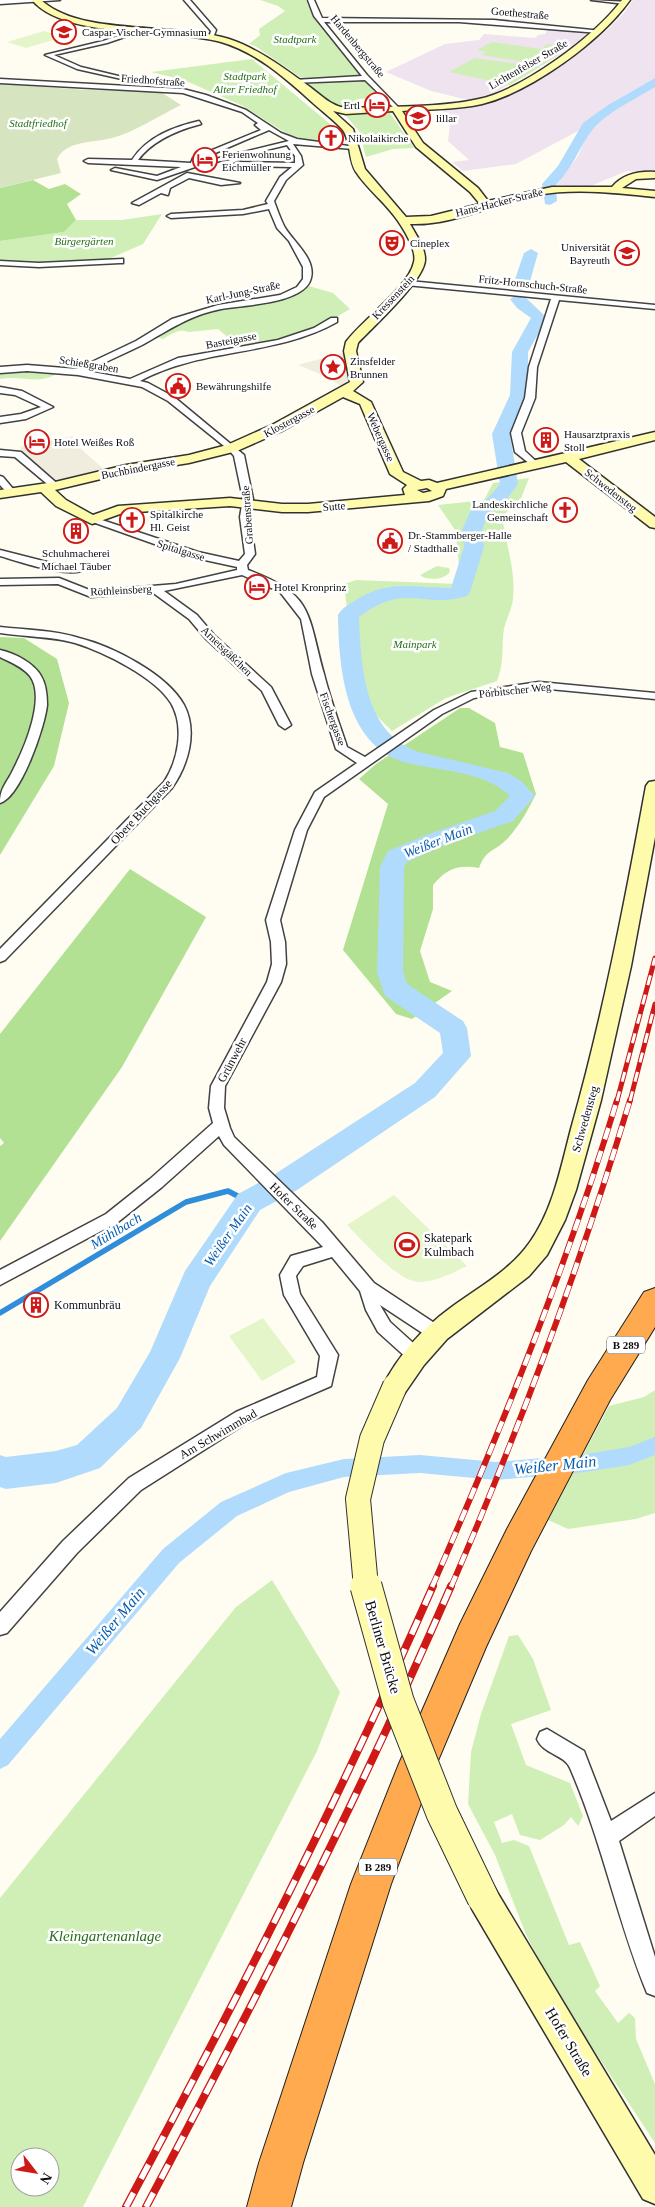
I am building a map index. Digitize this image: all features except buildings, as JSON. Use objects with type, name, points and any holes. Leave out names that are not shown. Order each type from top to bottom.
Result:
[{"type":"highway","name":"B 289","points":[[269,2207],[281,2163],[371,1884],[411,1780],[473,1636],[519,1540],[599,1390],[655,1301]]},
{"type":"street","name":"Kressenstein","points":[[36,0],[43,8],[62,17],[97,24],[211,37],[248,50],[337,115],[348,129],[360,170],[403,220],[419,251],[420,262],[409,284],[352,342],[350,351],[357,382],[344,392]]},
{"type":"street","points":[[0,2],[57,0]]},
{"type":"street","points":[[187,0],[214,31],[211,37]]},
{"type":"street","name":"Hardenbergstraße","points":[[311,0],[316,15],[366,78],[396,108],[419,145],[474,190],[486,204]]},
{"type":"street","points":[[594,0],[625,1]]},
{"type":"street","name":"Lichtenfelser Straße","points":[[337,115],[362,110],[477,103],[496,97],[544,70],[599,31],[614,17],[625,1]]},
{"type":"street","name":"Goethestraße","points":[[320,20],[473,20],[599,31]]},
{"type":"street","points":[[145,30],[98,44],[50,53],[50,56],[79,68],[154,85],[161,89]]},
{"type":"street","points":[[294,82],[366,78]]},
{"type":"street","name":"Friedhofstraße","points":[[0,81],[161,89],[204,96],[244,111],[293,143],[353,147]]},
{"type":"street","points":[[134,160],[154,142],[186,125],[199,123]]},
{"type":"street","points":[[195,165],[193,161],[195,159],[266,130],[258,125],[264,124]]},
{"type":"street","points":[[114,170],[157,178],[195,165],[293,143],[299,165]]},
{"type":"street","points":[[88,161],[134,160],[195,165]]},
{"type":"street","points":[[136,203],[166,190],[187,175],[216,167],[239,164],[299,165]]},
{"type":"street","points":[[170,216],[243,212],[271,206],[270,201],[284,180],[299,165]]},
{"type":"street","points":[[187,175],[221,183],[236,183]]},
{"type":"street","points":[[615,190],[623,180],[633,176],[655,175]]},
{"type":"street","points":[[474,190],[498,194],[540,192]]},
{"type":"street","name":"Hans-Hacker-Straße","points":[[403,220],[411,222],[428,219],[486,204],[556,190],[615,190],[655,194]]},
{"type":"street","name":"Karl-Jung-Straße","points":[[78,372],[139,343],[174,321],[218,307],[282,297],[300,289],[307,279],[307,266],[292,240],[281,228],[271,206]]},
{"type":"street","points":[[0,263],[39,265],[120,261]]},
{"type":"street","name":"Fritz-Hornschuch-Straße","points":[[409,284],[655,307]]},
{"type":"street","points":[[535,465],[520,452],[516,433],[530,398],[533,367],[555,299]]},
{"type":"street","name":"Basteigasse","points":[[132,382],[150,372],[182,360],[307,336],[334,320]]},
{"type":"street","name":"Schießgraben","points":[[0,370],[27,368],[78,372],[132,382],[150,388],[171,399]]},
{"type":"street","points":[[0,390],[5,389],[29,397],[48,407],[23,417],[0,420]]},
{"type":"street","name":"Klostergasse","points":[[232,448],[260,436],[344,392]]},
{"type":"street","name":"Webergasse","points":[[344,392],[366,402],[397,474],[418,491]]},
{"type":"street","name":"Grabenstraße","points":[[171,399],[232,448],[241,462],[248,504],[245,517],[250,554],[243,568]]},
{"type":"street","name":"Sutte","points":[[248,504],[308,508],[418,491],[436,495],[439,491],[437,487],[521,469],[652,436]]},
{"type":"street","name":"Buchbindergasse","points":[[5,493],[50,487],[126,469],[189,459],[232,448]]},
{"type":"street","points":[[0,453],[18,454],[50,487]]},
{"type":"street","points":[[0,463],[18,454]]},
{"type":"street","name":"Schwedensteg","points":[[568,456],[655,524]]},
{"type":"street","points":[[0,479],[5,493]]},
{"type":"street","name":"Spitalgasse","points":[[50,487],[62,502],[92,520],[195,555],[243,568]]},
{"type":"street","points":[[92,520],[118,510],[137,508],[230,502],[248,504]]},
{"type":"street","points":[[0,553],[63,569],[82,568]]},
{"type":"street","name":"Röthleinsberg","points":[[0,582],[59,581],[91,594],[176,587],[243,568]]},
{"type":"street","name":"Fischergasse","points":[[243,568],[284,590],[300,609],[306,619],[318,674],[342,749],[369,758]]},
{"type":"street","name":"Arnetsgäßchen","points":[[154,589],[193,617],[210,637],[267,689],[285,725]]},
{"type":"street","name":"Obere Buchgasse","points":[[0,630],[76,640],[109,653],[142,672],[162,687],[178,704],[184,728],[181,764],[168,785],[0,957]]},
{"type":"street","points":[[0,653],[15,660],[36,676],[41,693],[39,714],[31,746],[7,792],[0,799]]},
{"type":"street","name":"Pörbitscher Weg","points":[[369,758],[450,704],[471,695],[539,685],[561,685],[655,696]]},
{"type":"street","name":"Grünwehr","points":[[220,1126],[215,1097],[218,1086],[274,982],[279,964],[278,942],[273,920],[301,830],[319,795],[369,758]]},
{"type":"street","name":"Schwedensteg","points":[[395,1386],[415,1355],[436,1334],[494,1291],[529,1261],[556,1219],[595,1085],[630,929],[655,786]]},
{"type":"street","points":[[0,1278],[112,1218],[156,1183],[220,1126]]},
{"type":"street","name":"Hofer Straße","points":[[220,1126],[229,1141],[316,1227],[368,1288],[436,1334]]},
{"type":"street","name":"Am Schwimmbad","points":[[0,1626],[70,1547],[135,1484],[242,1417],[325,1382],[328,1355],[292,1295],[288,1275],[297,1261],[335,1250]]},
{"type":"street","name":"Hofer Straße","points":[[368,1288],[371,1306],[383,1328],[415,1355]]},
{"type":"street","name":"Berliner Brücke","points":[[395,1386],[372,1439],[358,1499],[364,1579],[398,1701],[442,1813],[483,1898]]},
{"type":"street","points":[[547,1739],[577,1758],[606,1837],[639,1944],[655,1985]]},
{"type":"street","points":[[606,1837],[655,1803]]},
{"type":"street","name":"Hofer Straße","points":[[483,1898],[655,2187]]},
{"type":"shaded area","points":[[633,0],[655,0],[655,78],[615,101],[578,131],[516,164],[463,171],[452,162],[469,160],[448,141],[450,124],[442,108],[490,103],[524,87],[558,66],[605,32],[623,14]]},
{"type":"shaded area","points":[[549,28],[588,34],[558,56],[486,98],[472,101],[431,91],[386,72],[445,44],[479,40],[484,34],[535,38],[538,35],[545,34]]},
{"type":"shaded area","points":[[655,86],[655,173],[627,171],[588,187],[557,185],[578,156],[590,129],[605,116]]},
{"type":"shaded area","points":[[346,352],[352,381],[342,387],[329,378],[298,365]]},
{"type":"shaded area","points":[[73,436],[72,441],[107,472],[59,483],[23,453],[20,447]]},
{"type":"green space","name":"Stadtpark","points":[[260,0],[306,0],[313,16],[363,77],[303,79],[255,46],[249,44],[260,35],[259,29],[285,11],[278,6]]},
{"type":"green space","points":[[44,31],[63,37],[26,48],[7,42]]},
{"type":"green space","points":[[492,42],[541,49],[548,44],[569,47],[543,65],[481,55],[486,52],[477,50]]},
{"type":"green space","points":[[475,58],[540,67],[510,85],[449,72]]},
{"type":"green space","name":"Stadtpark Alter Friedhof","points":[[252,59],[341,133],[324,133],[320,143],[289,135],[243,106],[184,80],[151,72]]},
{"type":"green space","points":[[357,80],[366,82],[380,97],[359,99],[352,106],[338,107],[308,84]]},
{"type":"green space","name":"Stadtfriedhof","points":[[0,84],[88,90],[159,91],[181,105],[119,136],[81,143],[67,148],[57,159],[61,173],[0,188]]},
{"type":"green space","points":[[382,112],[390,113],[414,148],[393,149],[366,157],[359,131],[346,116]]},
{"type":"green space","points":[[33,180],[49,189],[65,184],[81,194],[67,204],[76,220],[64,232],[0,241],[0,188]]},
{"type":"green space","name":"Bürgergärten","points":[[162,214],[143,244],[104,261],[38,264],[0,261],[0,241],[64,232],[76,220],[122,220]]},
{"type":"green space","points":[[309,286],[333,293],[350,309],[310,333],[241,348],[218,329],[178,331],[163,339],[155,336],[177,323],[202,313],[282,296]]},
{"type":"green space","points":[[21,371],[58,373],[36,380],[0,379],[0,373]]},
{"type":"green space","name":"Mainpark","points":[[529,478],[520,501],[502,516],[514,588],[512,603],[504,629],[502,661],[497,681],[446,698],[392,731],[369,705],[358,677],[354,661],[344,584],[356,580],[458,584],[459,565],[455,530],[438,505],[484,500],[493,483]]},
{"type":"green space","points":[[437,566],[449,568],[450,572],[444,577],[435,579],[420,575]]},
{"type":"green space","points":[[0,637],[24,638],[57,659],[69,703],[54,766],[0,855]]},
{"type":"green space","points":[[460,708],[469,708],[495,723],[500,747],[523,753],[536,794],[515,830],[485,857],[479,868],[459,867],[453,869],[443,875],[433,885],[433,909],[420,951],[430,982],[452,991],[412,1019],[396,1014],[343,950],[388,804],[359,779],[376,764]]},
{"type":"green space","points":[[130,869],[206,917],[122,1067],[0,1241],[0,1146],[4,1143],[0,1138],[0,1034]]},
{"type":"green space","name":"Skatepark Kulmbach","points":[[394,1195],[467,1266],[438,1279],[419,1282],[410,1280],[391,1268],[347,1225]]},
{"type":"green space","points":[[263,1318],[296,1362],[262,1381],[229,1336]]},
{"type":"green space","points":[[655,1390],[655,1513],[636,1519],[568,1529],[548,1520],[609,1406],[644,1397]]},
{"type":"green space","name":"Kleingartenanlage","points":[[272,1580],[340,1692],[317,1751],[83,2207],[0,2207],[0,1898],[236,1607]]},
{"type":"green space","points":[[518,1635],[533,1659],[551,1710],[511,1724],[526,1765],[570,1783],[583,1816],[578,1826],[571,1817],[564,1825],[540,1840],[520,1835],[512,1814],[494,1822],[502,1843],[514,1840],[529,1846],[569,1945],[580,1942],[600,1986],[595,1991],[618,2023],[629,2013],[635,2018],[636,2039],[655,2084],[655,2143],[551,1985],[525,1932],[495,1855],[468,1804],[471,1752],[481,1714],[509,1636]]},
{"type":"waterway","name":"Weißer Main","points":[[550,201],[549,184],[564,168],[588,126],[612,108],[655,82]]},
{"type":"waterway","name":"Weißer Main","points":[[521,285],[531,253]]},
{"type":"waterway","name":"Weißer Main","points":[[0,1471],[6,1473],[56,1467],[88,1457],[129,1418],[164,1358],[196,1280],[249,1202],[286,1182],[425,1090],[457,1056],[453,1028],[395,989],[390,972],[392,867],[397,857],[435,840],[504,816],[523,796],[500,778],[411,757],[398,752],[383,741],[372,727],[363,710],[357,691],[350,652],[348,615],[377,597],[395,592],[417,591],[449,594],[460,592],[474,547],[472,530],[481,510],[495,502],[509,484],[501,434],[519,395],[520,352],[539,318],[518,299]]},
{"type":"waterway","name":"Mühlbach","points":[[0,1313],[186,1202],[228,1191],[249,1202]]},
{"type":"waterway","name":"Weißer Main","points":[[0,1757],[171,1556],[229,1509],[286,1483],[344,1468],[420,1464],[496,1471],[586,1463],[629,1456],[655,1446]]},
{"type":"railway","points":[[617,1101],[655,958]]},
{"type":"railway","points":[[630,1101],[655,1004]]},
{"type":"railway","points":[[432,1587],[532,1346],[577,1224],[617,1100]]},
{"type":"railway","points":[[451,1587],[501,1467],[548,1346],[591,1224],[630,1100]]},
{"type":"railway","points":[[126,2207],[286,1900],[398,1665],[433,1586]]},
{"type":"railway","points":[[146,2207],[226,2054],[343,1822],[451,1586]]},
{"type":"place","name":"Caspar-Vischer-Gymnasium","points":[[64,32]]},
{"type":"place","name":"Ertl","points":[[377,105]]},
{"type":"place","name":"lillar","points":[[418,118]]},
{"type":"place","name":"Nikolaikirche","points":[[331,138]]},
{"type":"place","name":"Ferienwohnung Eichmüller","points":[[205,160]]},
{"type":"place","name":"Cineplex","points":[[392,243]]},
{"type":"place","name":"Universität Bayreuth","points":[[627,253]]},
{"type":"place","name":"Zinsfelder Brunnen","points":[[333,367]]},
{"type":"place","name":"Bewährungshilfe","points":[[178,386]]},
{"type":"place","name":"Hausarztpraxis Stoll","points":[[546,440]]},
{"type":"place","name":"Hotel Weißes Roß","points":[[37,442]]},
{"type":"place","name":"Landeskirchliche Gemeinschaft","points":[[565,510]]},
{"type":"place","name":"Spitalkirche Hl. Geist","points":[[132,520]]},
{"type":"place","name":"Schuhmacherei Michael Täuber","points":[[76,531]]},
{"type":"place","name":"Dr.-Stammberger-Halle / Stadthalle","points":[[390,541]]},
{"type":"place","name":"Hotel Kronprinz","points":[[257,587]]},
{"type":"place","name":"Skatepark Kulmbach","points":[[407,1245]]},
{"type":"place","name":"Kommunbräu","points":[[36,1305]]}]
